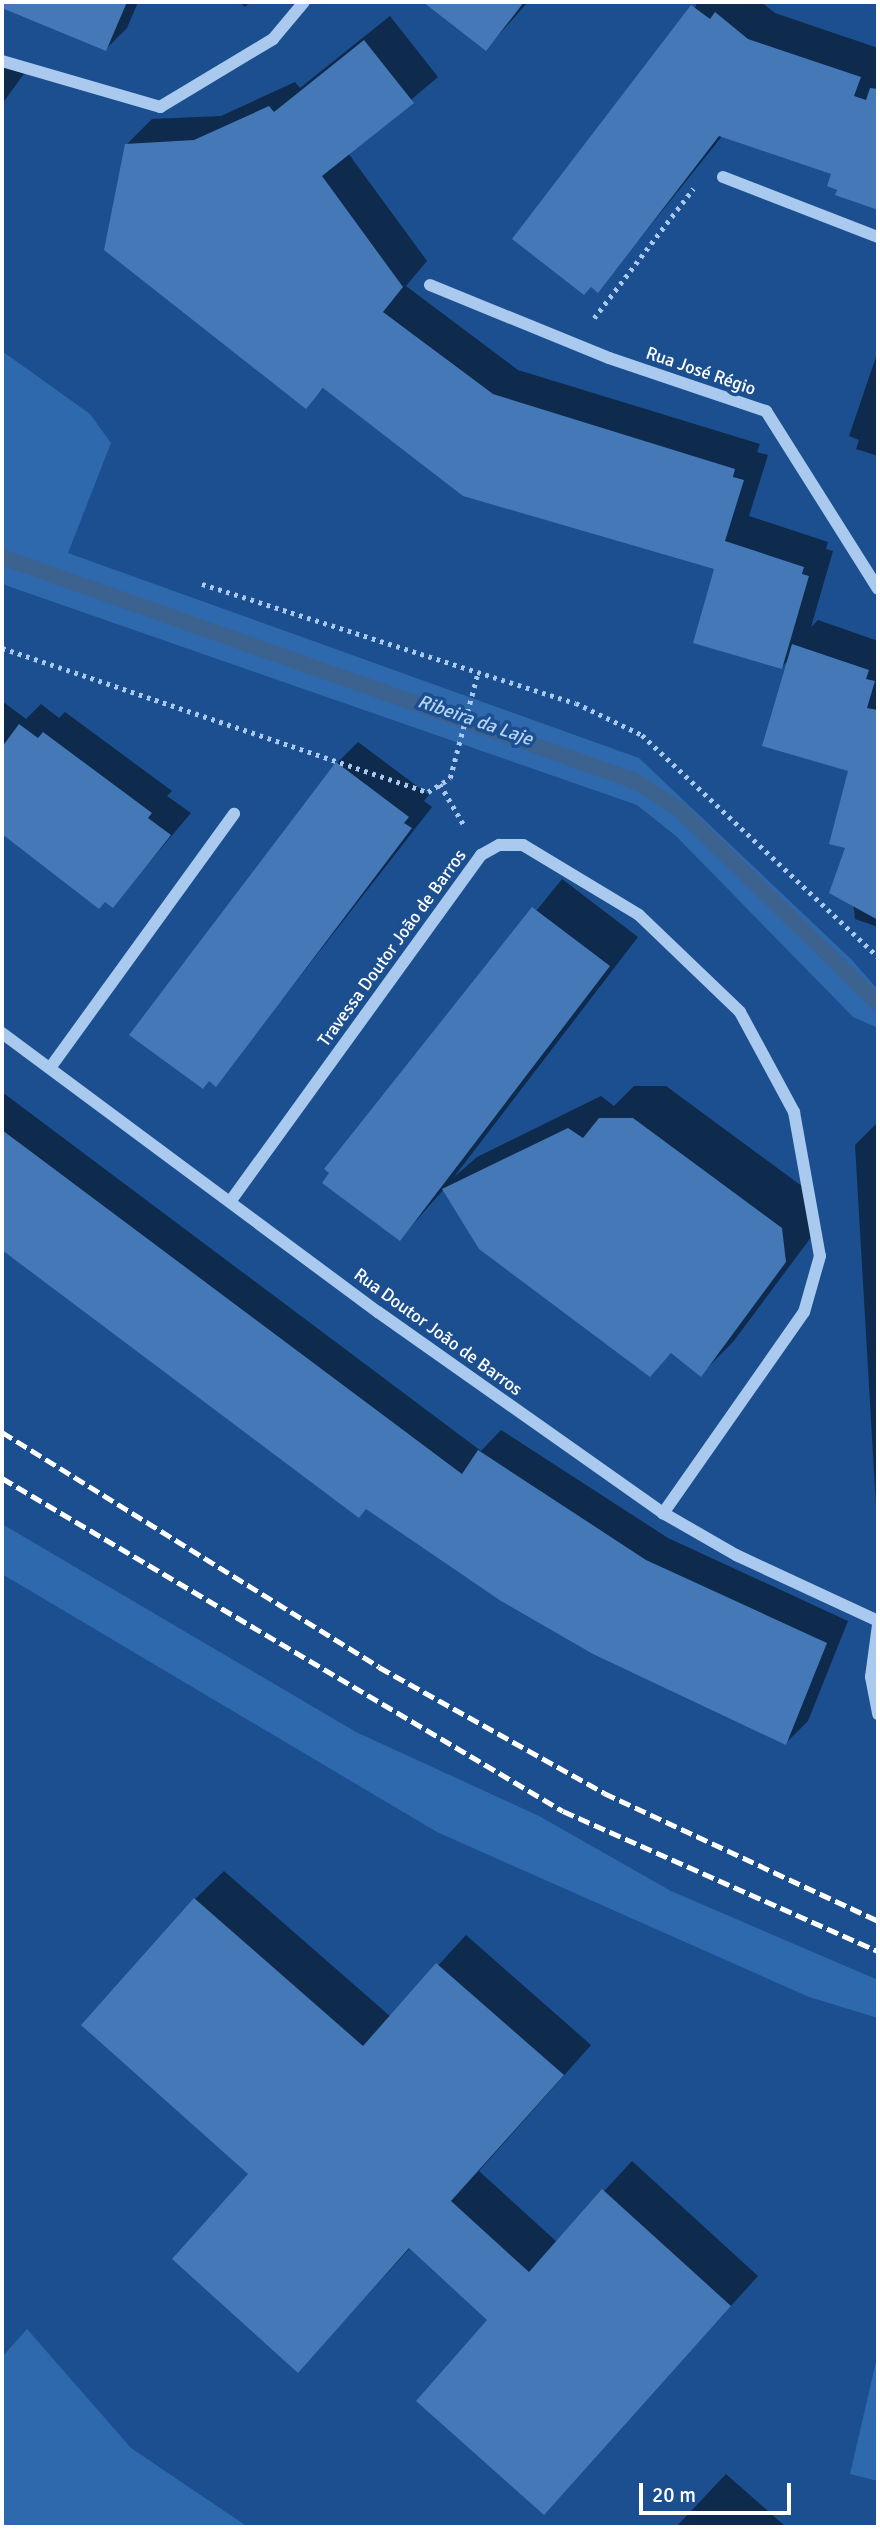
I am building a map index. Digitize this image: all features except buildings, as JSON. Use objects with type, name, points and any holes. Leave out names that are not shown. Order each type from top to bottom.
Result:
[{"type":"street","points":[[2,61],[160,107],[272,39],[304,2]]},
{"type":"street","points":[[723,177],[878,237]]},
{"type":"street","name":"Rua José Régio","points":[[430,285],[574,344],[766,411],[878,589]]},
{"type":"street","points":[[50,1068],[234,814]]},
{"type":"street","name":"Travessa Doutor João de Barros","points":[[232,1199],[481,855],[499,845],[523,845],[639,915],[740,1012],[794,1112],[820,1256],[804,1312],[663,1513]]},
{"type":"street","name":"Rua Doutor João de Barros","points":[[2,1033],[232,1199],[377,1312],[663,1513],[736,1555],[878,1623]]},
{"type":"street","points":[[878,1623],[871,1677],[878,1714]]},
{"type":"path","points":[[574,344],[690,190],[723,177]]},
{"type":"path","points":[[202,584],[576,703],[642,735],[878,957]]},
{"type":"path","points":[[2,648],[428,792],[450,778],[452,759],[478,672]]},
{"type":"path","points":[[440,784],[481,855]]},
{"type":"shaded area","points":[[2,351],[90,414],[111,443],[68,553],[639,758],[852,960],[878,990],[878,1028],[853,1017],[676,836],[637,805],[2,584]]},
{"type":"shaded area","points":[[2,1524],[356,1732],[539,1816],[671,1891],[878,1980],[878,2018],[809,1997],[437,1832],[2,1574]]},
{"type":"shaded area","points":[[27,2329],[131,2448],[248,2527],[2,2527],[2,2357]]},
{"type":"shaded area","points":[[878,2353],[878,2481],[850,2474]]},
{"type":"waterway","name":"Ribeira da Laje","points":[[2,557],[635,781],[679,809],[878,1003]]},
{"type":"railway","points":[[2,1432],[379,1667],[604,1793],[878,1921]]},
{"type":"railway","points":[[2,1478],[563,1811],[878,1951]]}]
